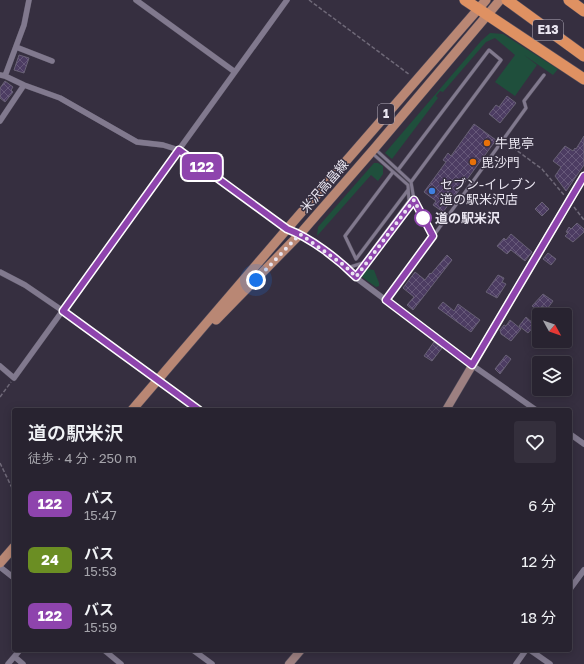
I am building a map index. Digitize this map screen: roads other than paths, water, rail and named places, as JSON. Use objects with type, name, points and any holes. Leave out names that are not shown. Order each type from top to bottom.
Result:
[{"type":"highway","points":[[465,0],[584,79]]},
{"type":"highway","points":[[569,0],[584,11]]},
{"type":"highway","name":"E13","points":[[513,1],[584,47]]},
{"type":"highway","name":"E13","points":[[513,1],[584,56]]},
{"type":"main road","name":"米沢高畠線","points":[[158,380],[300,234],[372,151],[483,12],[486,0]]},
{"type":"main road","name":"米沢高畠線","points":[[134,408],[416,80],[483,12],[500,0]]},
{"type":"main road","points":[[0,563],[12,549]]},
{"type":"street","points":[[29,0],[24,25],[3,75],[24,86],[60,98],[138,142],[163,145],[179,150],[287,229],[300,234],[472,365],[533,408]]},
{"type":"street","points":[[136,0],[235,72]]},
{"type":"street","points":[[0,366],[14,378],[287,0]]},
{"type":"street","points":[[16,47],[52,61]]},
{"type":"street","points":[[0,121],[24,86]]},
{"type":"street","points":[[447,408],[584,176]]},
{"type":"street","points":[[0,272],[25,286],[63,311],[196,408]]},
{"type":"street","points":[[572,435],[584,444]]},
{"type":"street","points":[[0,567],[12,576]]},
{"type":"street","points":[[572,586],[584,570]]},
{"type":"street","points":[[8,664],[19,652]]},
{"type":"street","points":[[106,652],[121,664]]},
{"type":"street","points":[[196,652],[212,664]]},
{"type":"street","points":[[289,664],[299,652]]},
{"type":"street","points":[[516,664],[525,652]]},
{"type":"street","points":[[533,652],[550,664]]},
{"type":"street","points":[[15,657],[23,664]]},
{"type":"lane","points":[[398,170],[489,50],[501,60],[411,182]]},
{"type":"lane","points":[[386,300],[526,108],[524,101],[544,75]]},
{"type":"lane","points":[[372,151],[398,170],[411,182],[414,200],[433,236]]},
{"type":"lane","points":[[346,268],[363,263],[409,200],[408,185],[372,151]]},
{"type":"lane","points":[[394,172],[345,236],[356,259],[408,190]]},
{"type":"lane","points":[[356,277],[414,200]]},
{"type":"place","name":"牛毘亭","points":[[487,143]]},
{"type":"place","name":"毘沙門","points":[[473,162]]},
{"type":"place","name":"セブン-イレブン 道の駅米沢店","points":[[432,191]]},
{"type":"place","name":"道の駅米沢","points":[[423,218]]}]
